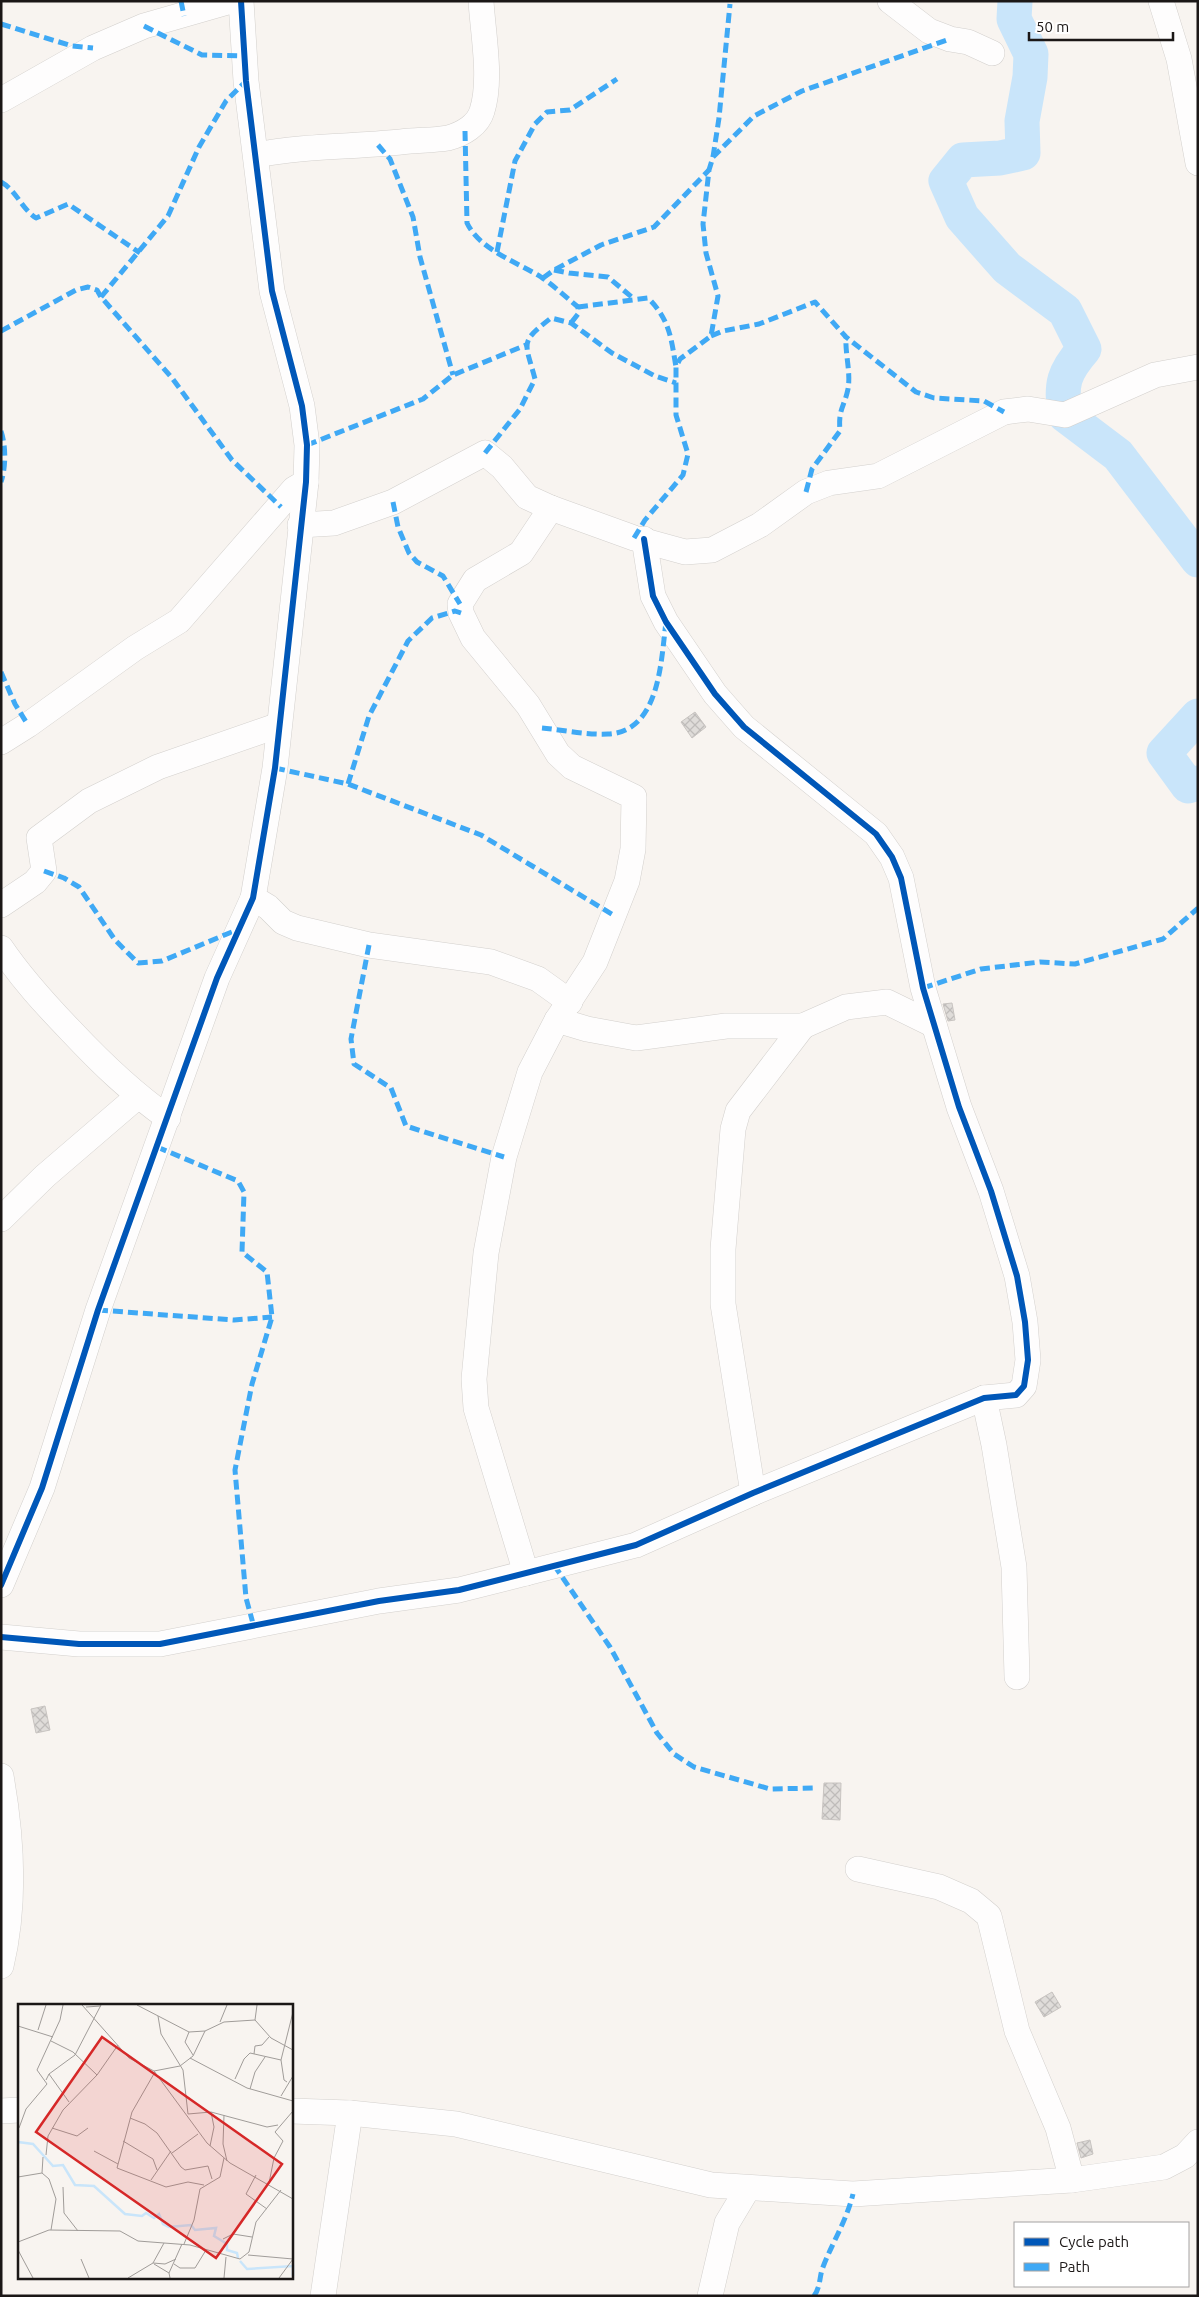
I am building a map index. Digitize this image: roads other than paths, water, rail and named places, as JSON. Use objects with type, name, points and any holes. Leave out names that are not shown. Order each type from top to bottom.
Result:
[{"type":"street","points":[[1,100],[102,44],[144,26],[231,1]]},
{"type":"street","points":[[1,1585],[42,1488],[98,1310],[217,978],[253,898],[275,768],[306,482],[307,445],[302,406],[272,291],[244,56],[241,1]]},
{"type":"street","points":[[256,155],[287,149],[378,145],[448,138],[465,131],[476,122],[482,111],[487,86],[481,1]]},
{"type":"street","points":[[890,1],[929,31],[950,39],[968,42],[992,53]]},
{"type":"street","points":[[1161,1],[1179,59],[1195,132],[1198,163]]},
{"type":"street","points":[[300,525],[334,522],[393,502],[484,453],[502,467],[527,497],[551,508],[634,538],[644,539],[685,552],[712,550],[760,525],[806,492],[829,483],[878,476],[1004,412],[1028,409],[1065,415],[1155,375],[1198,367]]},
{"type":"street","points":[[1,742],[28,725],[135,648],[179,621],[294,489],[306,482]]},
{"type":"street","points":[[526,1573],[476,1408],[474,1379],[486,1253],[504,1157],[530,1072],[563,1011],[595,962],[628,881],[633,848],[634,797],[572,767],[558,754],[528,704],[473,638],[461,613],[460,604],[475,580],[521,552],[551,508]]},
{"type":"street","points":[[1,1637],[79,1644],[160,1644],[380,1601],[459,1590],[636,1545],[753,1493],[984,1398],[1016,1395],[1024,1386],[1028,1360],[1025,1322],[1017,1276],[994,1200],[959,1107],[934,1025],[923,988],[901,878],[892,857],[876,834],[744,726],[715,694],[666,622],[653,596],[644,539]]},
{"type":"street","points":[[1,905],[36,882],[44,872],[39,838],[89,801],[158,767],[279,725]]},
{"type":"street","points":[[253,898],[268,907],[283,922],[297,928],[368,944],[491,962],[538,979],[563,1011],[587,1029],[636,1038],[726,1026],[803,1026],[846,1007],[887,1002],[934,1025]]},
{"type":"street","points":[[1,948],[24,981],[108,1069],[137,1096],[168,1118]]},
{"type":"street","points":[[753,1493],[723,1304],[723,1249],[733,1129],[738,1111],[803,1026]]},
{"type":"street","points":[[1,1219],[45,1176],[137,1096]]},
{"type":"street","points":[[984,1398],[994,1445],[1014,1567],[1018,1677]]},
{"type":"street","points":[[1,1776],[8,1814],[11,1909],[8,1938],[1,1966]]},
{"type":"street","points":[[858,1870],[938,1887],[971,1901],[988,1916],[1017,2031],[1058,2128],[1072,2180]]},
{"type":"street","points":[[1,2111],[18,2110]]},
{"type":"street","points":[[292,2111],[350,2113],[456,2124],[648,2172],[711,2185],[853,2194],[1072,2180],[1164,2167],[1184,2156],[1198,2142]]},
{"type":"street","points":[[323,2296],[350,2113]]},
{"type":"street","points":[[710,2296],[727,2223],[748,2188]]},
{"type":"waterway","points":[[1015,1],[1014,19],[1031,54],[1030,77],[1022,121],[1023,153],[1000,158],[963,160],[946,181],[962,217],[1007,268],[1065,311],[1084,349],[1072,365],[1065,379],[1063,395],[1065,415],[1118,455],[1198,560]]},
{"type":"waterway","points":[[1198,716],[1164,753],[1188,786],[1198,783]]}]
